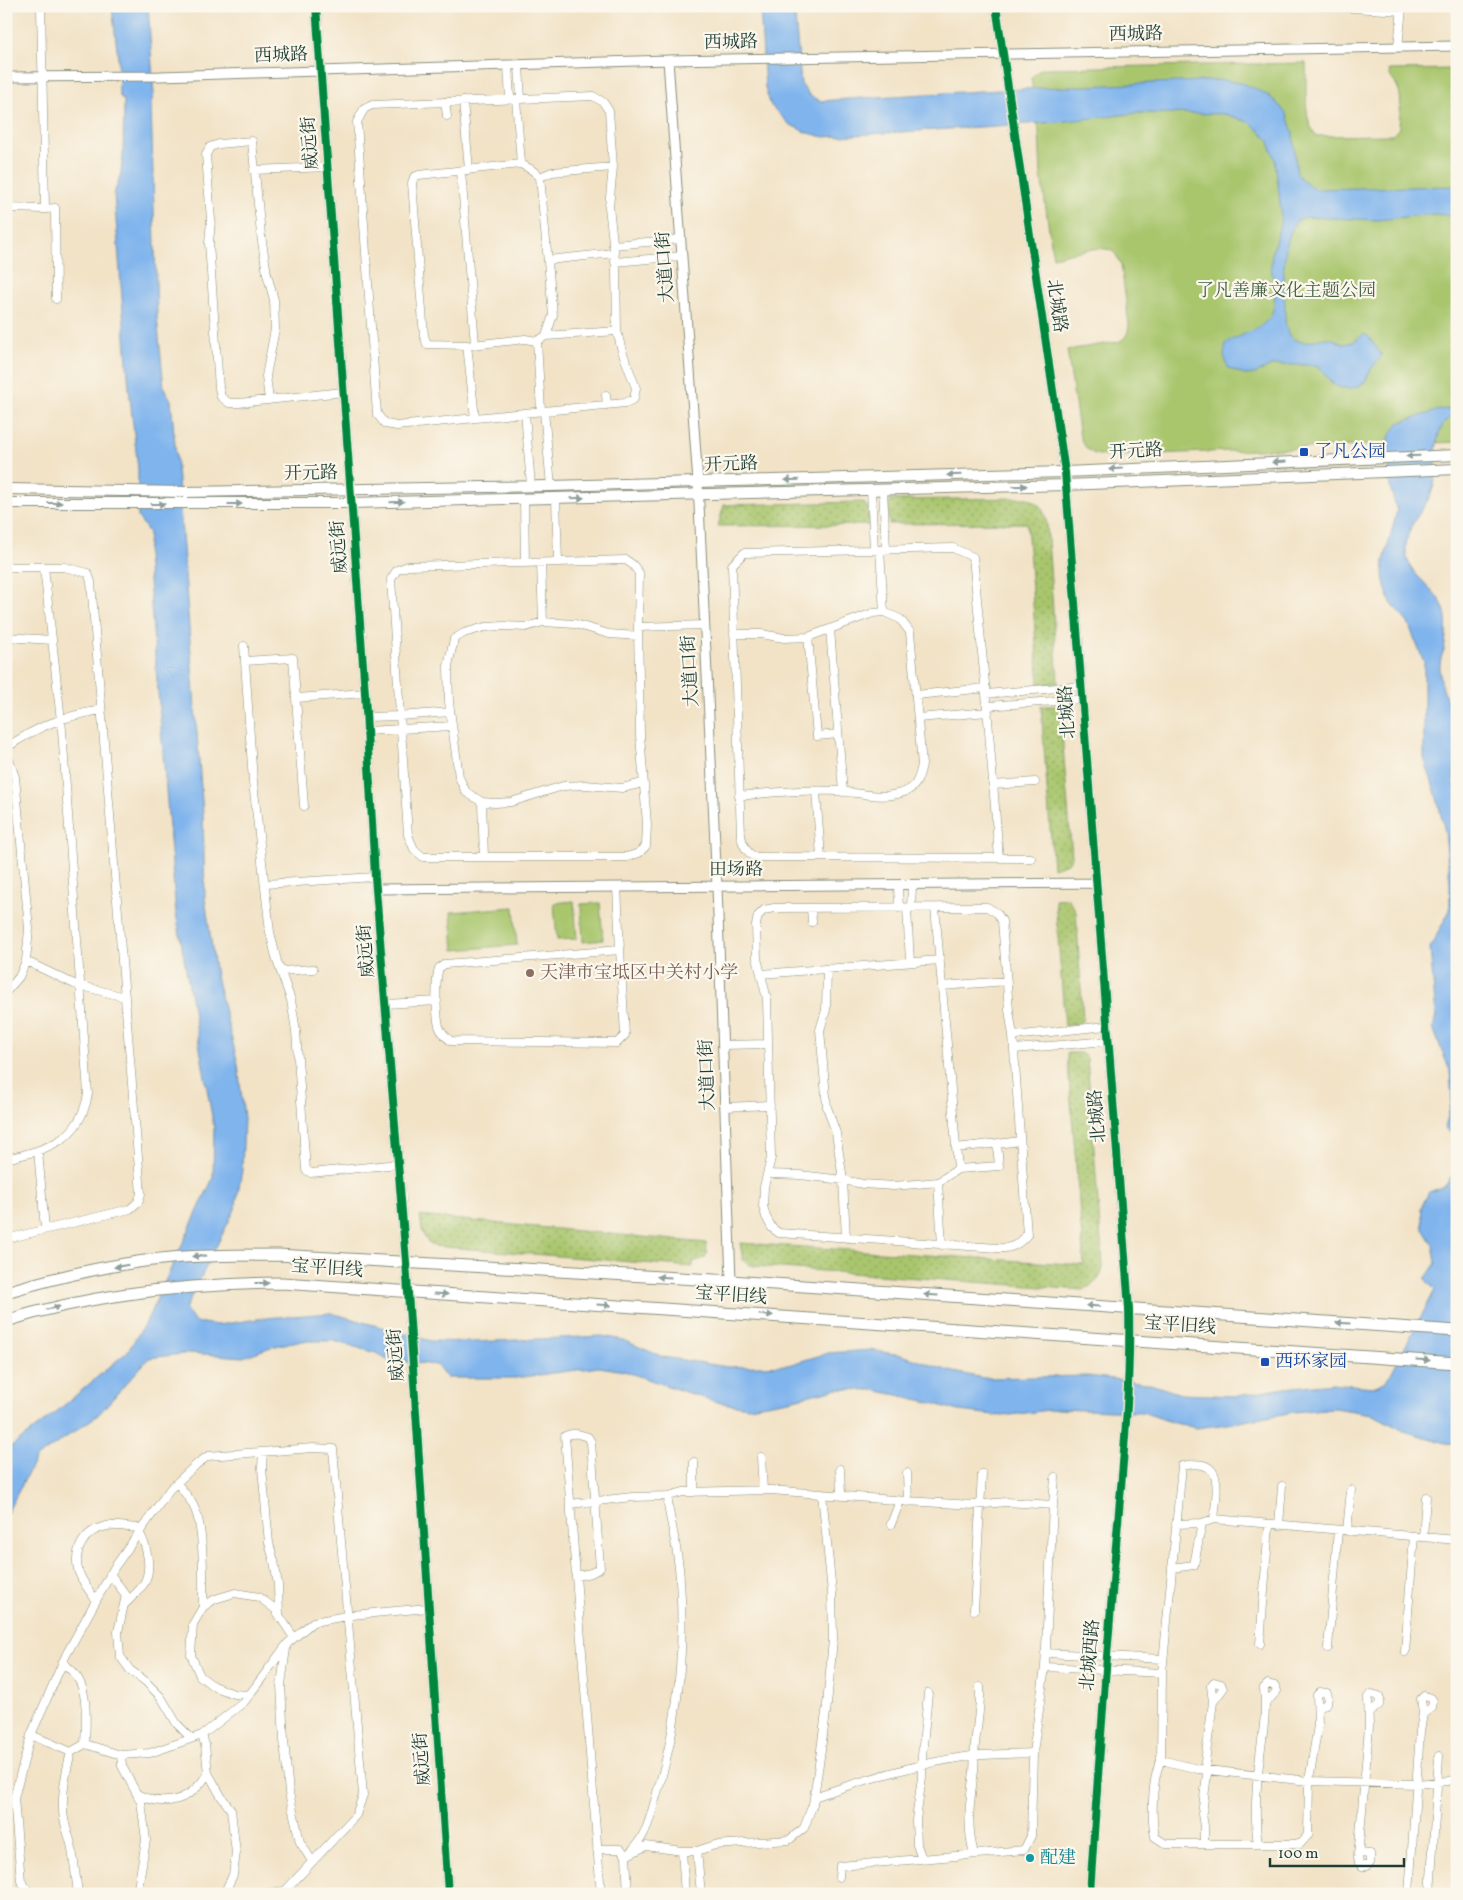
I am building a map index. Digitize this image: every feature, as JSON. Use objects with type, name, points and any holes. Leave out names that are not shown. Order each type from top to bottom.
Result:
[{"type":"main road","name":"开元路","points":[[6,489],[185,492],[551,486],[1065,472],[1452,455]]},
{"type":"main road","name":"开元路","points":[[6,503],[352,503],[1066,485],[1457,470]]},
{"type":"main road","name":"宝平旧线","points":[[6,1292],[92,1271],[169,1258],[228,1254],[304,1256],[731,1281],[1457,1331]]},
{"type":"main road","name":"宝平旧线","points":[[6,1320],[85,1301],[156,1289],[282,1283],[1457,1362]]},
{"type":"street","points":[[41,6],[46,208]]},
{"type":"street","name":"威远街","points":[[316,6],[366,692],[375,877],[406,1262],[448,1894]]},
{"type":"street","name":"北城路","points":[[996,6],[1065,472],[1129,1309],[1130,1340],[1125,1420]]},
{"type":"street","points":[[1321,6],[1402,9],[1398,46]]},
{"type":"street","name":"西城路","points":[[6,77],[321,72],[668,60],[1457,46]]},
{"type":"street","name":"大道口街","points":[[668,60],[699,495],[717,887],[731,1281]]},
{"type":"street","points":[[508,66],[516,99],[521,164]]},
{"type":"street","points":[[516,99],[519,66]]},
{"type":"street","points":[[593,96],[603,102],[609,111],[614,167],[609,207],[615,258],[617,331],[622,351],[636,388],[634,399],[625,403],[607,405],[397,426],[385,424],[377,414],[357,122],[364,109],[372,105],[516,99],[593,96]]},
{"type":"street","points":[[463,101],[475,418]]},
{"type":"street","points":[[445,102],[447,116]]},
{"type":"street","points":[[269,400],[266,376],[275,329],[274,300],[267,274],[261,235],[252,141],[219,144],[210,147],[206,155],[211,220],[209,243],[219,388],[222,398],[229,403],[269,400],[344,392]]},
{"type":"street","points":[[546,336],[553,315],[540,177],[521,164],[419,175],[414,178],[412,183],[424,336],[427,344],[471,345],[524,339],[537,341],[546,336],[617,331]]},
{"type":"street","points":[[254,170],[328,167]]},
{"type":"street","points":[[540,177],[552,172],[614,167]]},
{"type":"street","points":[[6,208],[56,208],[56,299]]},
{"type":"street","points":[[613,245],[681,238]]},
{"type":"street","points":[[548,260],[682,256]]},
{"type":"street","points":[[537,341],[551,486]]},
{"type":"street","points":[[606,395],[607,405]]},
{"type":"street","points":[[526,413],[531,486]]},
{"type":"street","points":[[872,490],[880,550],[884,612]]},
{"type":"street","points":[[880,550],[883,490]]},
{"type":"street","points":[[556,498],[558,562]]},
{"type":"street","points":[[524,499],[526,563]]},
{"type":"street","points":[[999,858],[988,709],[973,557],[953,548],[744,553],[732,565],[740,836],[743,846],[748,853],[754,857],[821,857],[999,858],[1031,858]]},
{"type":"street","points":[[626,560],[639,573],[638,631],[643,783],[647,824],[646,846],[639,853],[627,857],[422,857],[414,849],[408,835],[391,580],[397,570],[408,566],[541,563],[626,560]]},
{"type":"street","points":[[541,563],[543,622]]},
{"type":"street","points":[[6,567],[64,568],[88,573],[91,582],[141,1194],[138,1202],[130,1209],[6,1239]]},
{"type":"street","points":[[6,1159],[52,1145],[67,1136],[79,1123],[86,1107],[88,1094],[60,720],[44,567]]},
{"type":"street","points":[[734,634],[762,634],[784,638],[808,636],[873,613],[884,612],[900,619],[910,632],[922,765],[916,784],[903,793],[871,796],[843,792],[788,792],[739,796]]},
{"type":"street","points":[[643,783],[622,788],[585,785],[563,786],[511,802],[482,802],[466,792],[459,777],[450,712],[448,666],[454,639],[464,633],[485,628],[504,626],[526,627],[543,622],[575,624],[609,634],[705,625]]},
{"type":"street","points":[[830,629],[843,792]]},
{"type":"street","points":[[808,636],[817,736],[838,734]]},
{"type":"street","points":[[6,637],[52,640]]},
{"type":"street","points":[[244,646],[253,782],[270,932],[280,971],[291,1000],[296,1031],[306,1170],[311,1173],[398,1164]]},
{"type":"street","points":[[245,661],[294,658],[304,806]]},
{"type":"street","points":[[916,695],[1081,686]]},
{"type":"street","points":[[297,698],[366,692]]},
{"type":"street","points":[[918,718],[1082,699]]},
{"type":"street","points":[[6,748],[42,726],[78,714],[102,710]]},
{"type":"street","points":[[367,717],[450,712]]},
{"type":"street","points":[[367,730],[452,726]]},
{"type":"street","points":[[6,756],[15,777],[30,930],[26,961],[19,977],[6,992]]},
{"type":"street","points":[[993,785],[1035,782]]},
{"type":"street","points":[[816,792],[821,857]]},
{"type":"street","points":[[482,802],[484,857]]},
{"type":"street","points":[[265,884],[375,877]]},
{"type":"street","name":"田场路","points":[[377,889],[1095,883]]},
{"type":"street","points":[[898,885],[906,908],[910,962]]},
{"type":"street","points":[[906,908],[912,885]]},
{"type":"street","points":[[617,887],[625,1036],[617,1043],[451,1041],[443,1035],[439,1026],[436,976],[439,968],[445,964],[620,950]]},
{"type":"street","points":[[987,907],[997,913],[1002,921],[1013,1036],[1027,1235],[1020,1243],[1009,1249],[778,1233],[772,1228],[763,1206],[764,1187],[771,1158],[767,999],[757,958],[758,916],[764,910],[774,908],[935,908],[987,907]]},
{"type":"street","points":[[811,908],[812,922]]},
{"type":"street","points":[[935,908],[958,1170]]},
{"type":"street","points":[[761,974],[940,960]]},
{"type":"street","points":[[26,961],[80,986],[125,997]]},
{"type":"street","points":[[280,971],[313,969]]},
{"type":"street","points":[[827,969],[826,1010],[820,1030],[827,1108],[836,1133],[843,1180],[846,1238]]},
{"type":"street","points":[[942,986],[1007,981]]},
{"type":"street","points":[[386,1004],[438,1001]]},
{"type":"street","points":[[1013,1036],[1106,1026]]},
{"type":"street","points":[[1014,1049],[1108,1041]]},
{"type":"street","points":[[723,1045],[768,1044]]},
{"type":"street","points":[[725,1107],[770,1105]]},
{"type":"street","points":[[956,1148],[1020,1141]]},
{"type":"street","points":[[767,1174],[800,1175],[863,1184],[894,1186],[938,1182],[958,1170],[998,1166],[997,1144],[999,1144]]},
{"type":"street","points":[[38,1150],[45,1229]]},
{"type":"street","points":[[938,1182],[942,1245]]},
{"type":"street","name":"北城西路","points":[[1090,1894],[1106,1656],[1125,1420]]},
{"type":"street","points":[[576,1576],[591,1574],[600,1568],[591,1442],[588,1437],[578,1433],[571,1433],[565,1436],[597,1849],[601,1894]]},
{"type":"street","points":[[31,1894],[21,1881],[14,1798],[31,1735],[62,1663],[110,1574],[170,1489],[208,1456],[313,1448],[333,1449],[364,1795],[356,1815],[285,1891],[261,1894]]},
{"type":"street","points":[[263,1452],[262,1468],[269,1543],[278,1585],[279,1614]]},
{"type":"street","points":[[761,1457],[762,1490]]},
{"type":"street","points":[[694,1462],[694,1492]]},
{"type":"street","points":[[1214,1519],[1215,1472],[1208,1465],[1192,1464],[1182,1466],[1163,1659],[1161,1760],[1157,1768],[1152,1820],[1155,1837],[1166,1844],[1300,1844],[1308,1835],[1309,1781],[1318,1709]]},
{"type":"street","points":[[840,1468],[841,1495]]},
{"type":"street","points":[[907,1473],[908,1502]]},
{"type":"street","points":[[974,1610],[982,1504],[982,1474]]},
{"type":"street","points":[[839,1877],[840,1866],[1024,1850],[1031,1836],[1032,1753],[1045,1667],[1055,1477]]},
{"type":"street","points":[[177,1483],[193,1506],[198,1520],[204,1575],[203,1608]]},
{"type":"street","points":[[1279,1525],[1282,1486]]},
{"type":"street","points":[[570,1504],[632,1497],[669,1496],[683,1492],[762,1490],[908,1502],[1053,1504]]},
{"type":"street","points":[[1347,1530],[1351,1490]]},
{"type":"street","points":[[626,1856],[646,1846],[697,1851],[715,1845],[789,1840],[804,1828],[814,1797],[827,1706],[833,1639],[832,1592],[822,1494]]},
{"type":"street","points":[[626,1856],[645,1835],[662,1775],[677,1706],[681,1656],[680,1578],[668,1505],[669,1496]]},
{"type":"street","points":[[1406,1652],[1418,1537],[1426,1497]]},
{"type":"street","points":[[891,1524],[900,1501]]},
{"type":"street","points":[[1176,1524],[1202,1523],[1214,1519],[1457,1540]]},
{"type":"street","points":[[1172,1568],[1194,1565],[1202,1523]]},
{"type":"street","points":[[1260,1644],[1269,1524]]},
{"type":"street","points":[[96,1600],[79,1572],[77,1556],[81,1543],[92,1531],[108,1526],[141,1530]]},
{"type":"street","points":[[124,1605],[144,1584],[148,1569],[145,1542],[141,1530]]},
{"type":"street","points":[[1328,1648],[1338,1530]]},
{"type":"street","points":[[110,1574],[126,1595],[118,1632],[120,1656],[130,1670],[145,1681],[161,1697],[177,1724],[191,1738]]},
{"type":"street","points":[[250,1695],[234,1694],[213,1686],[200,1676],[191,1655],[193,1624],[203,1608],[215,1599],[235,1593],[259,1597],[275,1609],[294,1638]]},
{"type":"street","points":[[78,1894],[70,1841],[64,1826],[62,1809],[66,1770],[71,1752],[84,1744],[121,1755],[150,1753],[202,1735],[244,1702],[286,1647],[313,1622],[348,1616],[428,1608]]},
{"type":"street","points":[[286,1647],[281,1685],[284,1740],[290,1793],[300,1842],[312,1861]]},
{"type":"street","points":[[1045,1653],[1163,1659]]},
{"type":"street","points":[[62,1663],[70,1667],[81,1683],[86,1697],[84,1744]]},
{"type":"street","points":[[1045,1667],[1162,1673]]},
{"type":"street","points":[[974,1854],[970,1841],[968,1819],[980,1687]]},
{"type":"street","points":[[922,1859],[917,1845],[916,1820],[928,1693]]},
{"type":"street","points":[[1204,1844],[1202,1814],[1213,1702]]},
{"type":"street","points":[[1258,1844],[1256,1816],[1266,1703]]},
{"type":"street","points":[[1358,1853],[1370,1712]]},
{"type":"street","points":[[1409,1894],[1422,1714]]},
{"type":"street","points":[[31,1735],[71,1752]]},
{"type":"street","points":[[202,1735],[208,1773],[231,1810],[236,1852],[233,1875],[224,1894]]},
{"type":"street","points":[[814,1797],[872,1778],[922,1766],[975,1756],[1032,1753]]},
{"type":"street","points":[[121,1755],[122,1766],[141,1802],[146,1840],[138,1894]]},
{"type":"street","points":[[1430,1894],[1439,1756]]},
{"type":"street","points":[[1161,1760],[1206,1770],[1309,1781],[1417,1784],[1457,1780]]},
{"type":"street","points":[[136,1793],[147,1799],[162,1802],[179,1800],[191,1793],[208,1773]]},
{"type":"street","points":[[597,1849],[621,1849],[626,1856],[628,1894]]},
{"type":"street","points":[[682,1851],[685,1894]]},
{"type":"street","points":[[697,1851],[701,1894]]},
{"type":"green space","name":"了凡善廉文化主题公园","points":[[1306,63],[1307,112],[1312,129],[1317,136],[1393,135],[1399,128],[1400,97],[1397,85],[1390,76],[1389,70],[1457,69],[1457,442],[1105,456],[1092,453],[1086,448],[1080,437],[1067,350],[1118,342],[1126,335],[1129,324],[1121,264],[1112,251],[1106,249],[1083,250],[1053,257],[1041,175],[1039,131],[1031,78],[1039,70],[1046,68]]},
{"type":"green space","points":[[1027,498],[1036,502],[1042,508],[1047,525],[1058,683],[1039,684],[1027,523],[889,524],[889,504],[891,500]]},
{"type":"green space","points":[[864,502],[868,509],[870,525],[718,526],[724,505]]},
{"type":"green space","points":[[1041,706],[1056,706],[1060,709],[1072,857],[1068,863],[1053,868]]},
{"type":"green space","points":[[1068,898],[1076,911],[1083,1019],[1080,1023],[1065,1026],[1055,899]]},
{"type":"green space","points":[[574,901],[577,939],[557,940],[554,903]]},
{"type":"green space","points":[[600,903],[603,940],[583,942],[581,904]]},
{"type":"green space","points":[[514,907],[517,945],[454,950],[451,912]]},
{"type":"green space","points":[[1067,1053],[1081,1053],[1087,1058],[1103,1267],[1099,1278],[1090,1286],[1083,1290],[754,1266],[749,1265],[743,1260],[740,1243],[1084,1265]]},
{"type":"green space","points":[[420,1216],[706,1243],[707,1252],[705,1258],[693,1262],[693,1267],[434,1246],[425,1237]]},
{"type":"water","points":[[112,6],[148,6],[154,95],[151,102],[157,317],[164,388],[171,400],[177,467],[203,814],[205,898],[216,976],[238,1064],[244,1118],[242,1170],[235,1209],[185,1309],[195,1322],[218,1325],[264,1318],[331,1313],[431,1341],[473,1342],[602,1336],[623,1340],[663,1357],[728,1367],[788,1365],[828,1353],[870,1350],[902,1355],[949,1371],[983,1378],[1087,1376],[1147,1383],[1181,1394],[1237,1396],[1332,1383],[1373,1387],[1387,1381],[1435,1290],[1425,1279],[1436,1263],[1433,1245],[1423,1229],[1421,1207],[1429,1192],[1445,1186],[1457,1168],[1457,1444],[1446,1443],[1404,1431],[1372,1414],[1334,1408],[1294,1412],[1196,1428],[1142,1412],[1056,1409],[1003,1416],[959,1411],[925,1401],[874,1390],[836,1389],[749,1407],[721,1403],[624,1371],[599,1367],[516,1378],[447,1378],[437,1365],[387,1360],[376,1353],[334,1341],[298,1341],[271,1347],[243,1357],[190,1353],[149,1358],[98,1415],[36,1458],[6,1515],[6,1451],[55,1413],[128,1351],[147,1320],[213,1178],[214,1128],[176,913],[147,556],[149,533],[138,517],[138,469],[129,389],[114,194],[121,173],[123,156],[124,101],[119,95],[118,58]]},
{"type":"water","points":[[760,6],[794,6],[801,84],[810,96],[820,101],[1222,80],[1241,83],[1269,96],[1287,115],[1293,133],[1297,174],[1305,183],[1316,189],[1457,186],[1457,216],[1433,214],[1378,220],[1307,217],[1297,220],[1288,240],[1284,262],[1285,322],[1290,337],[1302,342],[1330,338],[1343,344],[1353,342],[1364,334],[1368,336],[1381,354],[1381,357],[1371,369],[1365,382],[1349,389],[1338,387],[1332,383],[1319,367],[1309,365],[1271,366],[1255,374],[1245,375],[1228,368],[1224,355],[1226,343],[1261,326],[1271,316],[1275,292],[1271,267],[1272,253],[1280,224],[1281,211],[1275,160],[1268,139],[1251,123],[1225,114],[1139,113],[1058,122],[824,137],[805,132],[789,124],[771,106],[765,88]]},
{"type":"water","points":[[1457,408],[1457,418],[1451,417],[1444,423],[1440,431],[1436,448],[1434,485],[1431,494],[1409,532],[1406,550],[1411,568],[1442,603],[1445,612],[1446,636],[1440,661],[1440,674],[1457,738],[1454,778],[1457,794],[1457,1138],[1445,1128],[1452,1100],[1450,1071],[1433,1028],[1436,1016],[1430,948],[1450,910],[1450,882],[1445,832],[1436,794],[1424,758],[1424,662],[1408,623],[1391,603],[1383,575],[1384,561],[1397,511],[1390,487],[1387,449],[1390,435],[1399,423],[1439,410]]},
{"type":"cycle path","points":[[316,6],[365,693],[375,877],[406,1262],[448,1894]]},
{"type":"cycle path","points":[[996,6],[1065,472],[1129,1309],[1125,1439],[1104,1691],[1090,1894]]},
{"type":"place","name":"了凡公园","points":[[1304,452]]},
{"type":"place","name":"天津市宝坻区中关村小学","points":[[530,973]]},
{"type":"place","name":"西环家园","points":[[1265,1362]]},
{"type":"place","name":"配建","points":[[1030,1858]]}]
